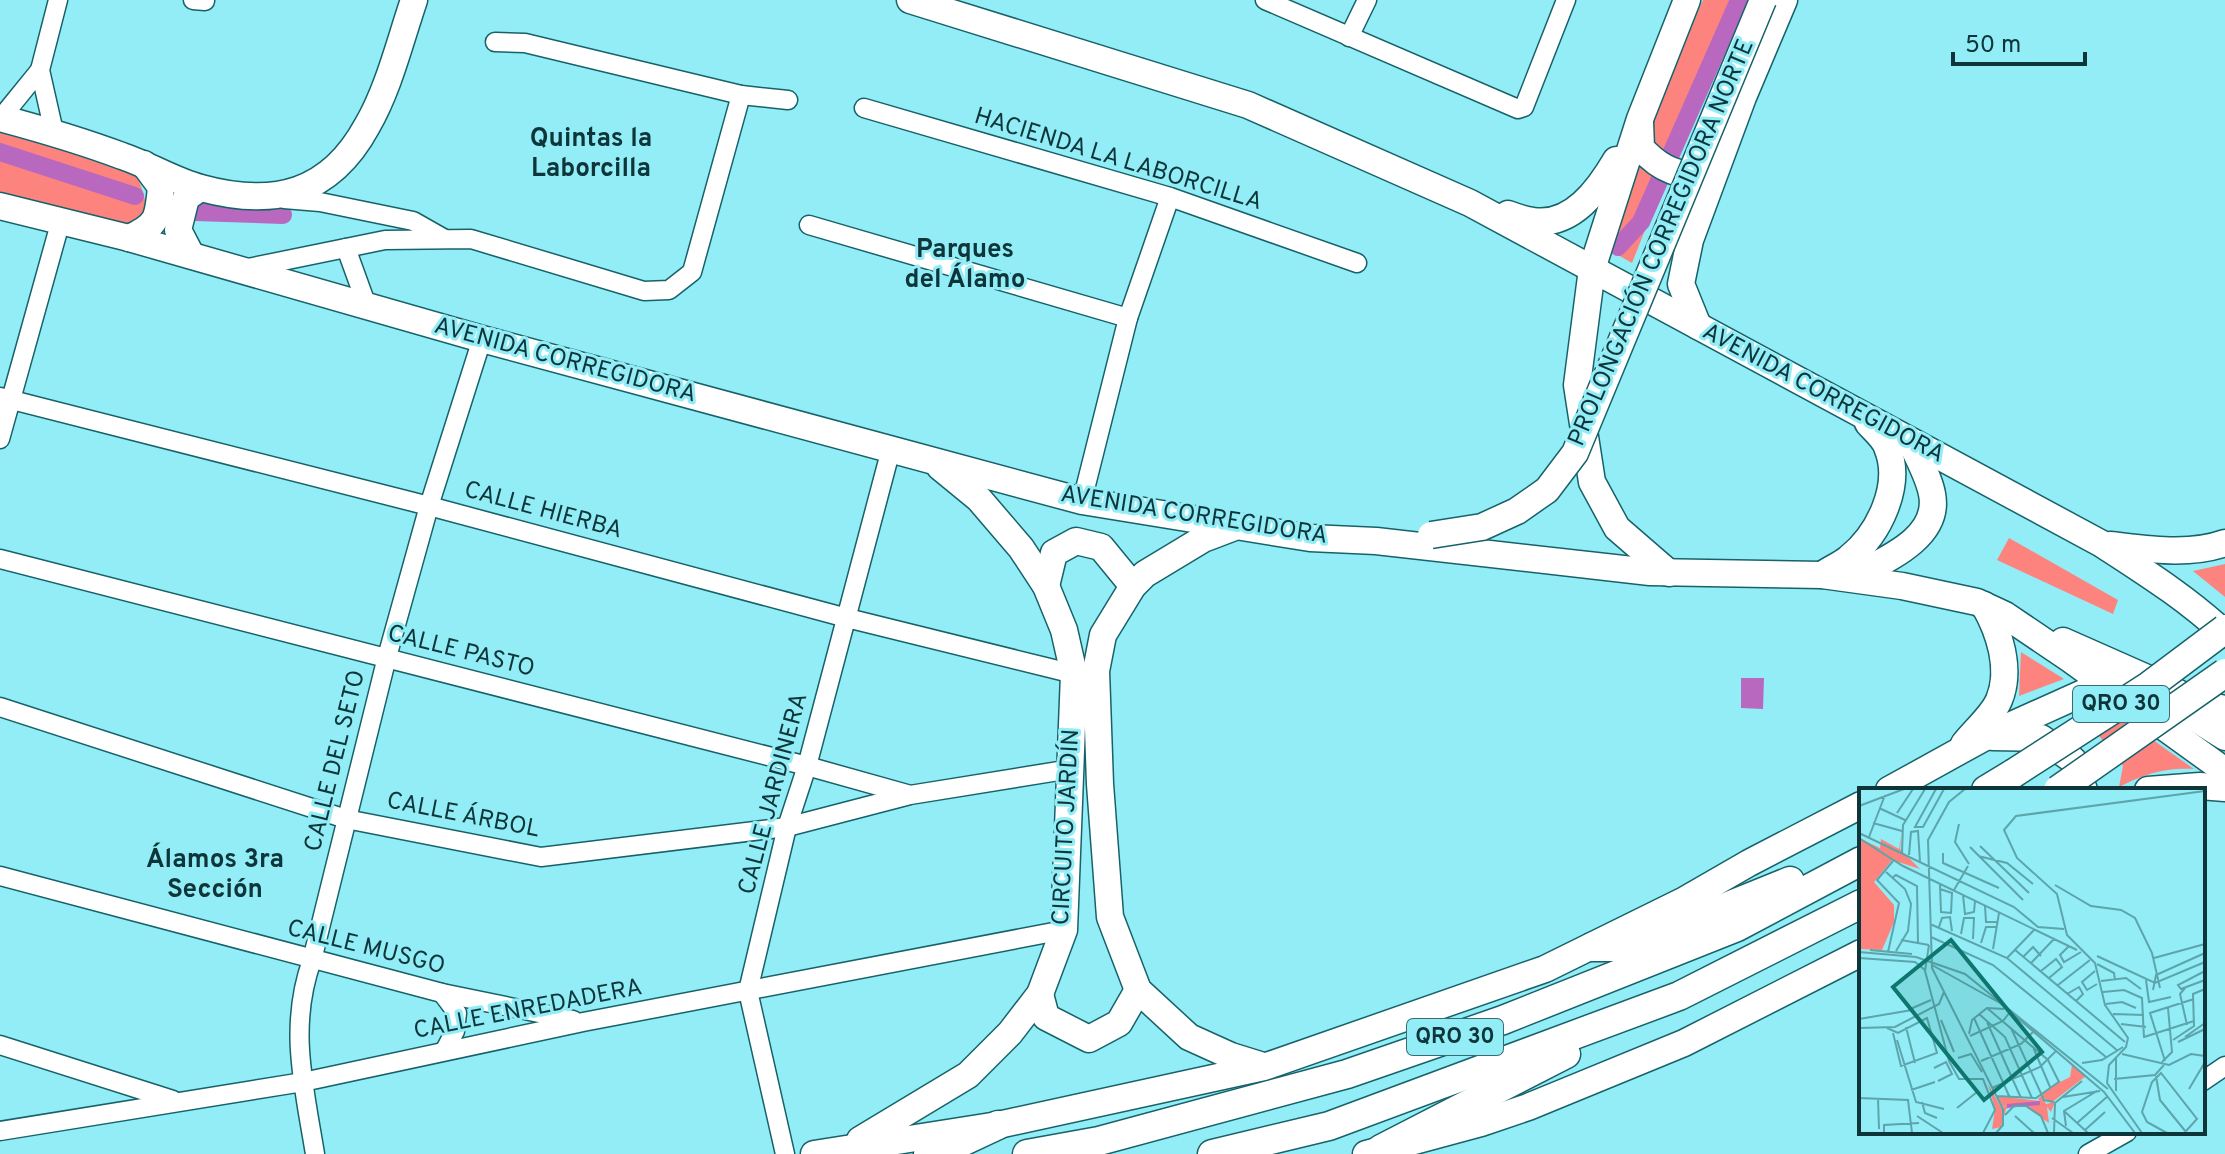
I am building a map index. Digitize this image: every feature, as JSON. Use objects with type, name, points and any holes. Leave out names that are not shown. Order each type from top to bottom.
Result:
[{"type":"main road","points":[[0,118],[54,132],[200,188],[250,198],[286,194],[308,187],[331,174],[367,126],[414,0]]},
{"type":"main road","name":"AVENIDA CORREGIDORA","points":[[910,0],[1248,105],[1470,203],[2102,544],[2164,584],[2225,632]]},
{"type":"main road","points":[[1669,573],[1617,528],[1592,482],[1577,385],[1592,269],[1640,119],[1687,0]]},
{"type":"main road","name":"PROLONGACIÓN CORREGIDORA NORTE","points":[[1376,541],[1482,527],[1517,511],[1547,490],[1575,453],[1763,0]]},
{"type":"main road","points":[[1698,326],[1681,284],[1690,240],[1715,169],[1784,0]]},
{"type":"main road","points":[[1470,203],[1535,222],[1556,218],[1583,207],[1602,184],[1640,119]]},
{"type":"main road","points":[[1640,119],[1641,148],[1663,166],[1698,175],[1715,169]]},
{"type":"main road","points":[[129,238],[149,229],[158,217],[161,187],[143,164]]},
{"type":"main road","points":[[191,255],[178,230],[186,198],[200,188]]},
{"type":"main road","name":"AVENIDA CORREGIDORA","points":[[0,206],[129,238],[482,339],[1082,501],[1310,538],[1376,541],[1669,573],[1851,578],[1994,610],[2225,771]]},
{"type":"main road","points":[[1822,575],[1849,558],[1870,534],[1887,507],[1893,476],[1887,446],[1861,415]]},
{"type":"main road","points":[[1851,578],[1912,543],[1929,521],[1933,495],[1911,442]]},
{"type":"main road","name":"CIRCUITO JARDÍN","points":[[849,1147],[968,1075],[1010,1033],[1040,994],[1064,930],[1074,674],[1064,630],[1046,586],[1021,548],[979,499],[931,459]]},
{"type":"main road","name":"CIRCUITO JARDÍN","points":[[1138,990],[1110,917],[1100,784],[1096,671],[1103,635],[1133,586],[1167,559],[1203,539],[1234,527]]},
{"type":"main road","points":[[1046,586],[1054,553],[1076,541],[1101,547],[1133,586]]},
{"type":"main road","points":[[2102,544],[2175,551],[2209,549],[2225,543]]},
{"type":"main road","points":[[1994,610],[2154,680],[2197,703],[2225,709]]},
{"type":"main road","points":[[1956,753],[1999,701],[2004,674],[1994,610]]},
{"type":"main road","name":"QRO 30","points":[[1989,788],[2149,686],[2225,632]]},
{"type":"main road","name":"QRO 30","points":[[2061,788],[2225,673]]},
{"type":"main road","points":[[1893,788],[1985,737],[2096,688],[2134,691],[2182,710],[2225,737]]},
{"type":"main road","points":[[1985,737],[2041,738],[2073,760],[2083,788]]},
{"type":"main road","points":[[2174,788],[2225,788]]},
{"type":"main road","points":[[814,1154],[998,1125],[1264,1067],[1525,976],[1592,947],[1859,806]]},
{"type":"main road","points":[[1592,947],[1627,947],[1859,853]]},
{"type":"main road","name":"QRO 30","points":[[1027,1154],[1099,1141],[1347,1074],[1503,1020],[1737,927],[1859,862]]},
{"type":"main road","name":"QRO 30","points":[[1212,1154],[1329,1126],[1679,996],[1859,905]]},
{"type":"main road","points":[[1374,1152],[1528,1107],[1684,1043],[1859,954]]},
{"type":"main road","points":[[1040,994],[1046,1017],[1089,1039],[1119,1023],[1138,990],[1189,1037],[1264,1067]]},
{"type":"main road","points":[[1374,1152],[1679,996]]},
{"type":"main road","points":[[928,1154],[947,1149],[998,1125]]},
{"type":"street","points":[[0,118],[40,70],[58,0]]},
{"type":"street","points":[[193,0],[205,1]]},
{"type":"street","points":[[1265,0],[1518,109],[1524,107],[1566,0]]},
{"type":"street","points":[[1349,37],[1367,0]]},
{"type":"street","points":[[495,42],[525,43],[741,95],[788,100]]},
{"type":"street","points":[[40,70],[54,132]]},
{"type":"street","points":[[241,269],[385,240],[471,239],[644,291],[669,290],[692,272],[741,95]]},
{"type":"street","name":"HACIENDA LA LABORCILLA","points":[[864,108],[1170,197],[1357,263]]},
{"type":"street","points":[[272,196],[320,202],[413,221],[446,239]]},
{"type":"street","points":[[1082,501],[1128,318],[1170,197]]},
{"type":"street","points":[[0,439],[6,398],[61,220]]},
{"type":"street","points":[[809,225],[1128,318]]},
{"type":"street","points":[[346,248],[367,306]]},
{"type":"street","name":"CALLE DEL SETO","points":[[315,1154],[299,1067],[304,982],[387,657],[429,506],[482,339]]},
{"type":"street","name":"CALLE HIERBA","points":[[6,398],[429,506],[847,618],[1074,674]]},
{"type":"street","name":"CALLE JARDINERA","points":[[785,1154],[748,991],[787,827],[807,766],[891,449]]},
{"type":"street","name":"CALLE PASTO","points":[[0,559],[910,795]]},
{"type":"street","name":"CALLE ÁRBOL","points":[[0,707],[346,819],[541,857],[787,827],[910,795],[1071,769]]},
{"type":"street","name":"CALLE MUSGO","points":[[0,876],[442,993],[583,1022]]},
{"type":"street","name":"CALLE ENREDADERA","points":[[0,1131],[303,1082],[583,1022],[1064,930]]},
{"type":"street","points":[[442,993],[457,1013],[455,1031],[445,1050]]},
{"type":"street","points":[[0,1045],[176,1101]]},
{"type":"street","points":[[2205,1080],[2225,1066]]},
{"type":"street","points":[[2088,1154],[2123,1134]]},
{"type":"shaded area","points":[[1703,0],[1736,0],[1632,263],[1604,247],[1657,102]]},
{"type":"shaded area","points":[[0,129],[138,176],[148,210],[125,228],[0,194]]},
{"type":"shaded area","points":[[2009,538],[2118,600],[2113,614],[1997,560]]},
{"type":"shaded area","points":[[2225,564],[2225,597],[2193,571]]},
{"type":"shaded area","points":[[2021,652],[2064,679],[2019,696]]},
{"type":"shaded area","points":[[1741,678],[1764,678],[1763,709],[1741,708]]},
{"type":"shaded area","points":[[2097,706],[2112,711],[2194,769],[2155,772],[2119,787],[2123,766],[2089,723],[2076,714]]},
{"type":"waterway","points":[[1618,247],[1641,222],[1739,0]]},
{"type":"waterway","points":[[0,152],[135,196]]},
{"type":"waterway","points":[[195,212],[283,215]]},
{"type":"district","name":"Quintas la Laborcilla","points":[[591,154]]},
{"type":"district","name":"Parques del Álamo","points":[[965,265]]},
{"type":"district","name":"Álamos 3ra Sección","points":[[215,875]]}]
